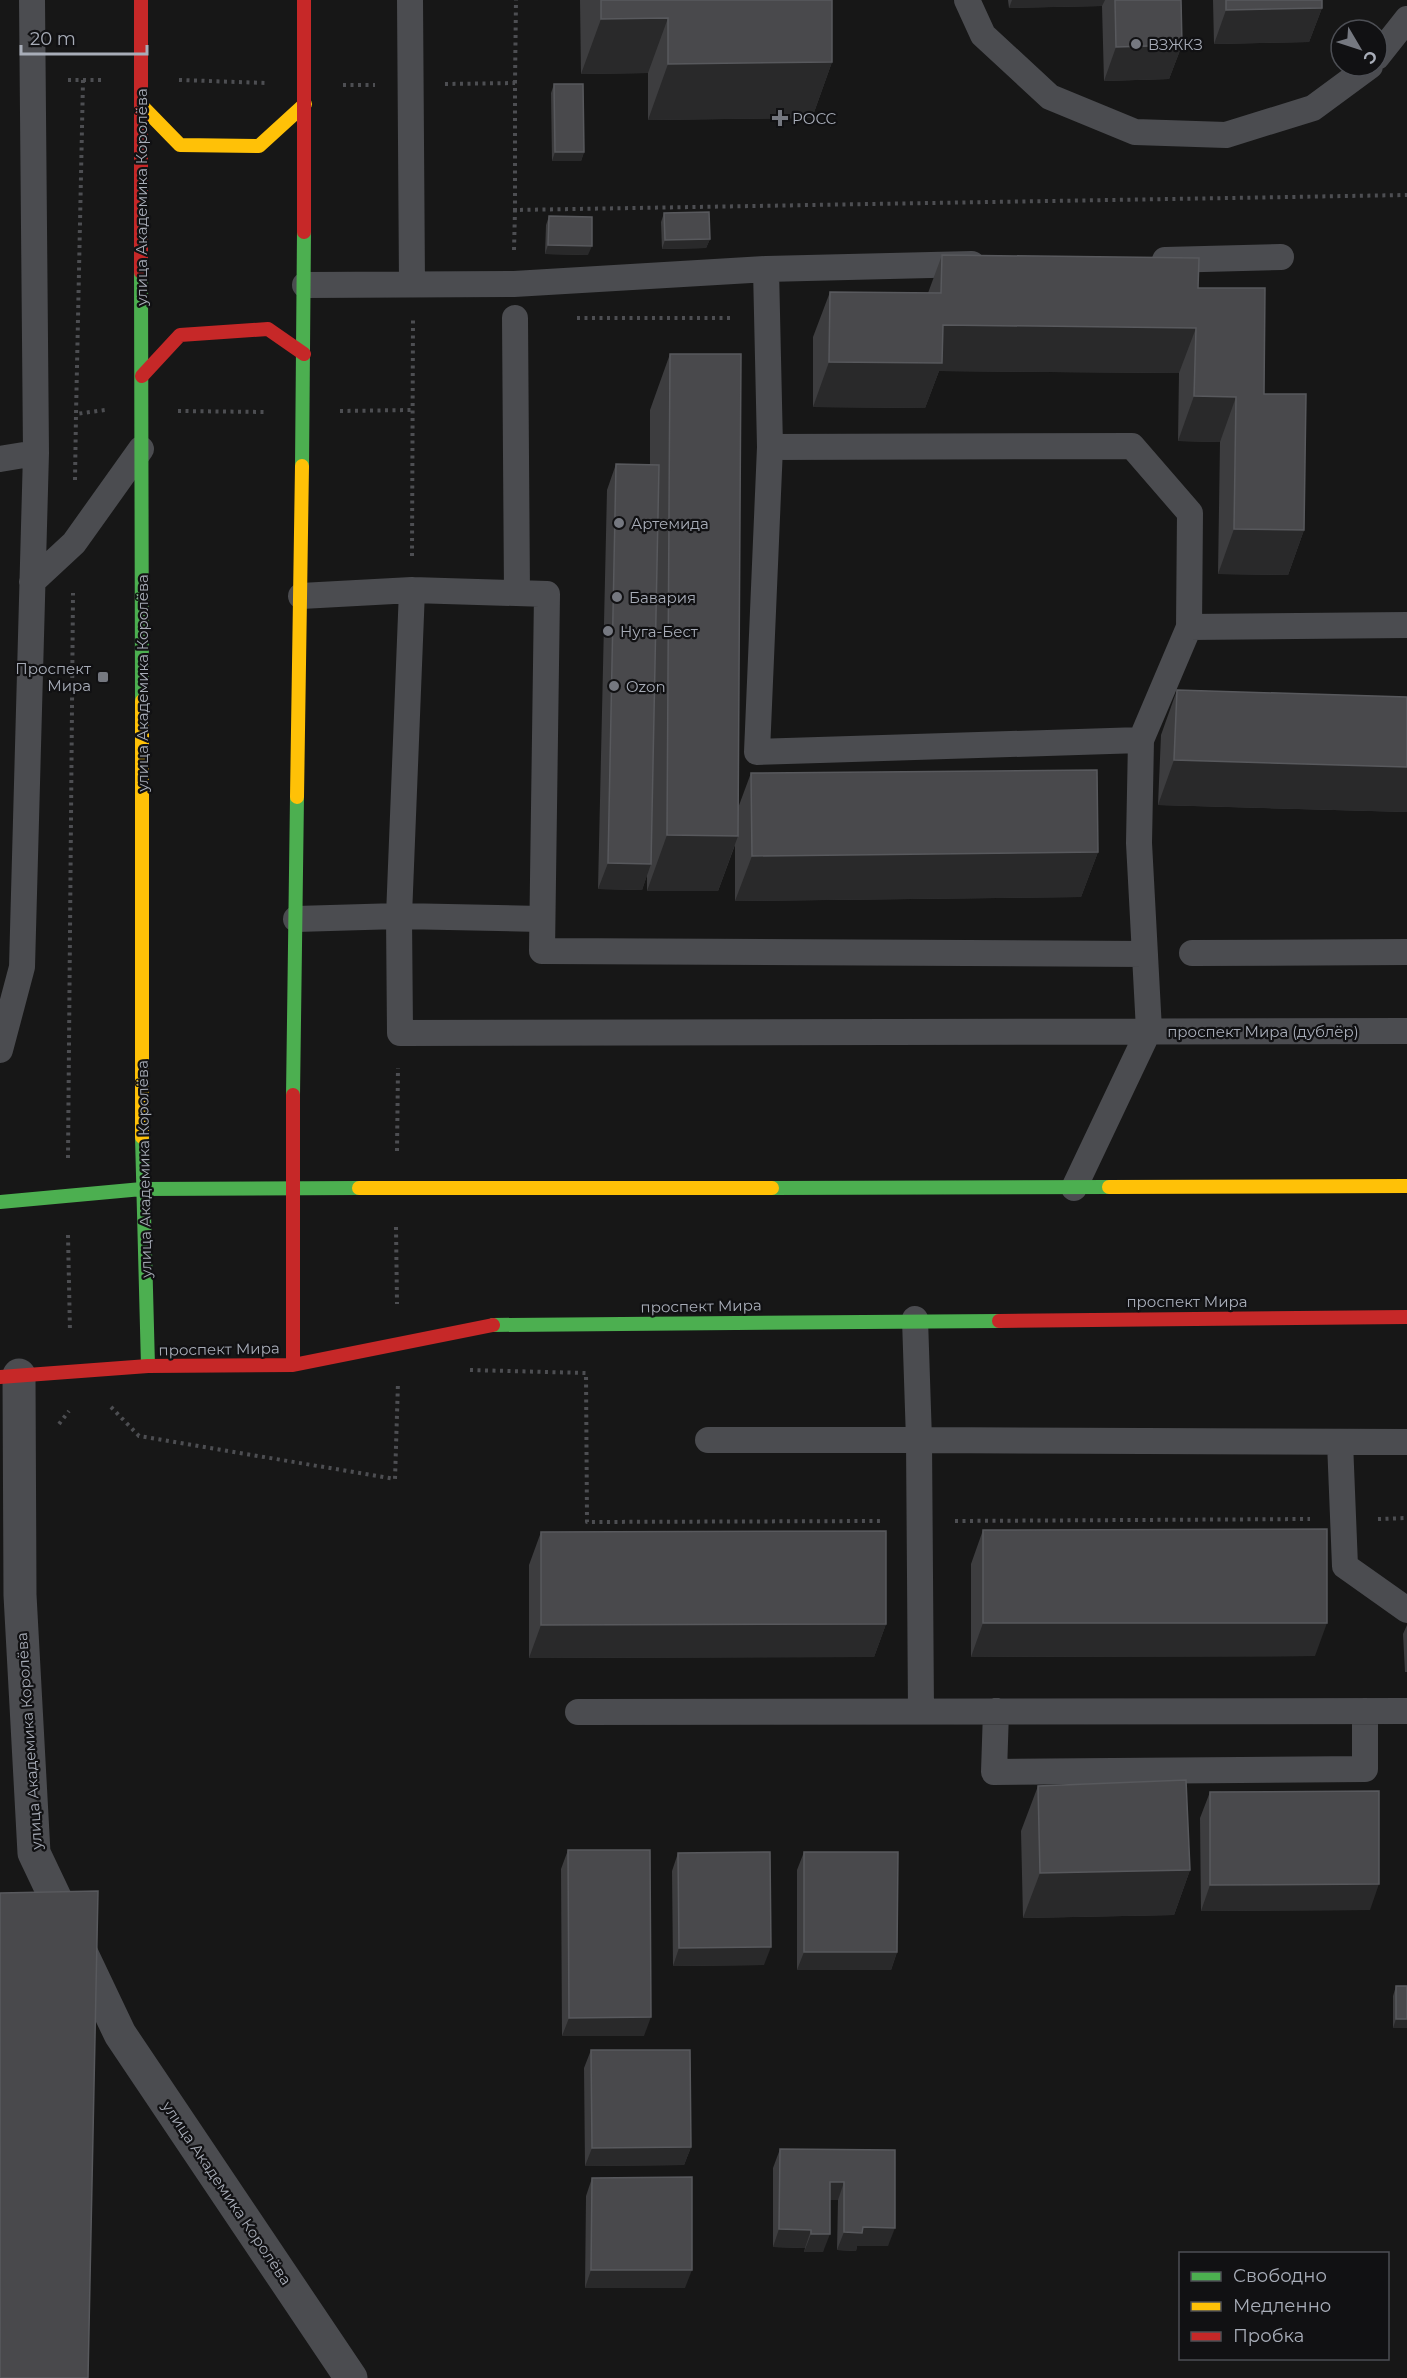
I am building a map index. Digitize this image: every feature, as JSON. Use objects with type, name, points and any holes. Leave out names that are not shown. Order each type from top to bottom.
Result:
[{"type":"main road","name":"улица Академика Королёва","points":[[141,0],[142,1189],[148,1366]]},
{"type":"main road","points":[[293,1365],[292,1191],[305,285],[304,0]]},
{"type":"main road","points":[[141,105],[180,145],[259,146],[305,104]]},
{"type":"main road","points":[[142,376],[180,335],[268,329],[304,354]]},
{"type":"main road","points":[[0,1202],[142,1189],[292,1191],[1407,1186]]},
{"type":"main road","name":"проспект Мира","points":[[10,1376],[148,1366],[293,1365],[488,1325],[915,1319],[1407,1317]]},
{"type":"street","name":"улица Академика Королёва","points":[[10,1376],[34,1853],[120,2034],[351,2378]]},
{"type":"lane","points":[[0,1050],[22,967],[36,453],[32,0]]},
{"type":"lane","points":[[410,0],[412,284]]},
{"type":"lane","points":[[967,0],[983,35],[1050,97],[1135,132],[1226,135],[1313,108],[1354,78]]},
{"type":"lane","points":[[1389,42],[1407,19]]},
{"type":"lane","points":[[1137,260],[1281,257]]},
{"type":"lane","points":[[305,285],[514,284],[766,268],[993,264]]},
{"type":"lane","points":[[766,268],[770,447],[757,752],[1141,740]]},
{"type":"lane","points":[[515,318],[517,593]]},
{"type":"lane","points":[[412,590],[399,916],[400,1033],[1149,1030],[1139,843],[1141,740],[1189,627],[1190,513],[1132,446],[770,447]]},
{"type":"lane","points":[[32,582],[74,543],[141,449]]},
{"type":"lane","points":[[0,459],[36,453]]},
{"type":"lane","points":[[301,596],[412,590],[547,594],[542,951],[1145,954]]},
{"type":"lane","points":[[1189,627],[1407,625]]},
{"type":"lane","points":[[296,918],[399,916],[541,919]]},
{"type":"lane","points":[[1192,953],[1407,952]]},
{"type":"lane","name":"проспект Мира (дублёр)","points":[[1074,1188],[1149,1030],[1407,1031]]},
{"type":"lane","points":[[915,1319],[919,1440],[921,1711]]},
{"type":"lane","points":[[708,1440],[1407,1442]]},
{"type":"lane","points":[[1340,1442],[1345,1566],[1407,1610]]},
{"type":"lane","points":[[996,1711],[994,1772],[1365,1769],[1365,1711]]},
{"type":"lane","points":[[578,1712],[1407,1711]]},
{"type":"path","points":[[515,83],[516,0]]},
{"type":"path","points":[[75,484],[83,80]]},
{"type":"path","points":[[412,590],[413,319]]},
{"type":"path","points":[[76,414],[92,410],[303,412],[411,410]]},
{"type":"path","points":[[58,1426],[72,1407],[68,1196],[74,543]]},
{"type":"path","points":[[109,1405],[139,1436],[395,1479],[398,1380]]},
{"type":"building","points":[[601,0],[832,0],[832,62],[668,64],[668,18],[601,19]]},
{"type":"building","points":[[1115,0],[1181,0],[1182,45],[1116,47]]},
{"type":"building","points":[[1226,0],[1322,0],[1322,8],[1226,10]]},
{"type":"building","points":[[554,84],[583,84],[584,152],[555,152]]},
{"type":"building","points":[[709,212],[710,239],[665,240],[664,213]]},
{"type":"building","points":[[549,216],[592,217],[592,246],[548,245]]},
{"type":"building","points":[[942,255],[1199,258],[1198,288],[1265,288],[1264,394],[1306,394],[1304,530],[1234,529],[1236,397],[1194,396],[1196,328],[943,325],[942,363],[829,362],[830,292],[941,293]]},
{"type":"building","points":[[670,354],[741,354],[738,836],[667,835]]},
{"type":"building","points":[[616,464],[659,465],[651,864],[608,863]]},
{"type":"building","points":[[1177,690],[1407,697],[1407,767],[1174,760]]},
{"type":"building","points":[[1097,770],[1098,852],[752,856],[751,773]]},
{"type":"building","points":[[1327,1529],[1327,1623],[983,1623],[983,1530]]},
{"type":"building","points":[[886,1531],[886,1624],[541,1625],[541,1532]]},
{"type":"building","points":[[1186,1780],[1190,1870],[1040,1873],[1038,1786]]},
{"type":"building","points":[[1379,1791],[1379,1884],[1210,1885],[1210,1792]]},
{"type":"building","points":[[568,1850],[650,1850],[651,2017],[569,2018]]},
{"type":"building","points":[[770,1852],[771,1947],[679,1948],[678,1853]]},
{"type":"building","points":[[804,1852],[898,1852],[897,1952],[804,1952]]},
{"type":"building","points":[[98,1891],[88,2378],[0,2378],[0,1893]]},
{"type":"building","points":[[1396,1986],[1407,1986],[1407,2019],[1396,2019]]},
{"type":"building","points":[[591,2050],[690,2050],[691,2147],[592,2148]]},
{"type":"building","points":[[780,2149],[895,2150],[895,2228],[863,2227],[862,2233],[844,2232],[844,2182],[830,2182],[830,2234],[811,2234],[811,2230],[779,2229]]},
{"type":"building","points":[[692,2177],[692,2270],[591,2270],[592,2178]]},
{"type":"traffic: fast","points":[[302,466],[304,232]]},
{"type":"traffic: fast","points":[[141,272],[142,701]]},
{"type":"traffic: fast","points":[[293,1095],[297,797]]},
{"type":"traffic: fast","points":[[142,1137],[148,1366]]},
{"type":"traffic: fast","points":[[772,1188],[1109,1187]]},
{"type":"traffic: fast","points":[[0,1202],[142,1189],[359,1188]]},
{"type":"traffic: fast","points":[[493,1325],[999,1321]]},
{"type":"traffic: slow","points":[[141,105],[180,145],[259,146],[305,104]]},
{"type":"traffic: slow","points":[[297,797],[302,466]]},
{"type":"traffic: slow","points":[[142,701],[142,1137]]},
{"type":"traffic: slow","points":[[1109,1187],[1407,1186]]},
{"type":"traffic: slow","points":[[359,1188],[772,1188]]},
{"type":"traffic: jam","points":[[141,0],[141,272]]},
{"type":"traffic: jam","points":[[304,0],[304,232]]},
{"type":"traffic: jam","points":[[142,376],[180,335],[268,329],[304,354]]},
{"type":"traffic: jam","points":[[293,1095],[293,1365]]},
{"type":"traffic: jam","points":[[999,1321],[1407,1317]]},
{"type":"traffic: jam","points":[[0,1377],[148,1366],[293,1365],[493,1325]]},
{"type":"place","name":"ВЗЖКЗ","points":[[1136,44]]},
{"type":"place","name":"РОСС","points":[[780,118]]},
{"type":"place","name":"Артемида","points":[[619,523]]},
{"type":"place","name":"Бавария","points":[[617,597]]},
{"type":"place","name":"Нуга-Бест","points":[[608,631]]},
{"type":"place","name":"Проспект Мира","points":[[103,677]]},
{"type":"place","name":"Ozon","points":[[614,686]]}]
